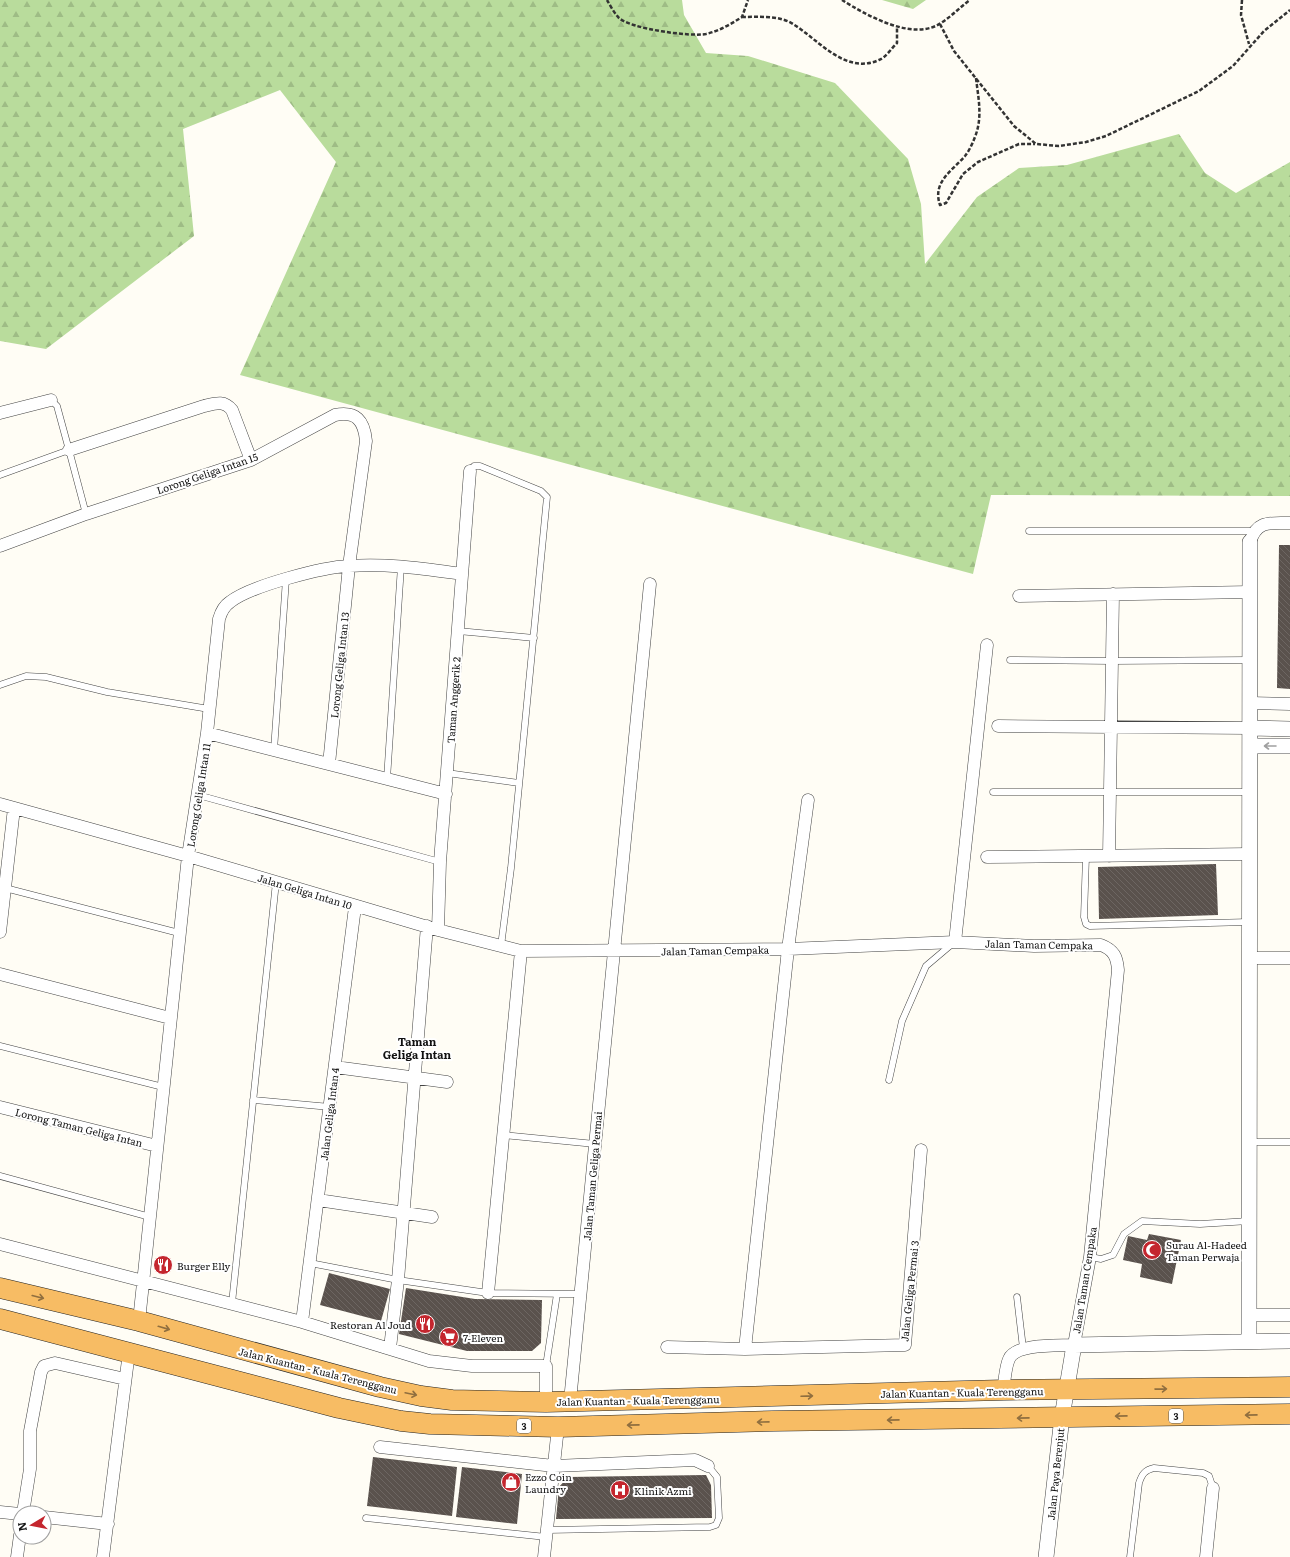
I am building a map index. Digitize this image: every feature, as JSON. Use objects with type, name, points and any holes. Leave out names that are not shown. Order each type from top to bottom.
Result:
[{"type":"highway","name":"Jalan Kuantan - Kuala Terengganu","points":[[0,1288],[139,1321],[372,1385],[422,1396],[452,1400],[546,1402],[677,1400],[1003,1390],[1066,1391],[1290,1387]]},
{"type":"highway","name":"3","points":[[0,1319],[339,1408],[400,1421],[465,1426],[558,1427],[1290,1414]]},
{"type":"street","points":[[0,413],[51,400]]},
{"type":"street","points":[[69,450],[204,406],[223,403],[228,405],[232,410],[251,460]]},
{"type":"street","name":"Lorong Geliga Intan 15","points":[[0,546],[86,514],[251,460],[335,415],[350,415],[361,421],[365,429],[366,441],[349,566]]},
{"type":"street","name":"Taman Anggerik 2","points":[[390,1348],[398,1280],[414,1077],[440,862],[470,471]]},
{"type":"street","points":[[1249,1340],[1250,592],[1252,536],[1261,525],[1270,523],[1290,523]]},
{"type":"street","name":"Lorong Geliga Intan 11","points":[[139,1321],[179,933],[188,856],[207,733],[218,619],[223,609],[230,602],[241,596],[286,579],[349,566],[401,566],[462,574]]},
{"type":"street","name":"Lorong Geliga Intan 13","points":[[329,764],[349,566]]},
{"type":"street","name":"Jalan Taman Geliga Permai","points":[[570,1401],[650,584]]},
{"type":"street","points":[[1018,596],[1250,592]]},
{"type":"street","points":[[1109,856],[1113,594]]},
{"type":"street","points":[[955,942],[987,645]]},
{"type":"street","points":[[1250,703],[1290,704]]},
{"type":"street","points":[[998,726],[1290,729]]},
{"type":"street","points":[[207,733],[446,794]]},
{"type":"street","points":[[1250,746],[1290,746]]},
{"type":"street","points":[[667,1347],[745,1349],[788,949],[808,800]]},
{"type":"street","name":"Jalan Geliga Intan 10","points":[[0,804],[188,856],[355,907],[501,947],[520,951],[614,952]]},
{"type":"street","points":[[0,932],[14,808]]},
{"type":"street","points":[[987,857],[1250,854]]},
{"type":"street","name":"Jalan Geliga Intan 4","points":[[302,1322],[355,907]]},
{"type":"street","name":"Jalan Taman Cempaka","points":[[614,952],[788,949],[955,942],[1034,946],[1101,945],[1109,948],[1117,959],[1118,970],[1090,1257],[1074,1345]]},
{"type":"street","points":[[488,1293],[520,951]]},
{"type":"street","points":[[1249,958],[1290,958]]},
{"type":"street","points":[[0,974],[170,1018]]},
{"type":"street","points":[[335,1067],[447,1082]]},
{"type":"street","name":"Lorong Taman Geliga Intan","points":[[0,1108],[157,1146]]},
{"type":"street","name":"Jalan Geliga Permai 3","points":[[745,1349],[905,1345],[921,1150]]},
{"type":"street","points":[[318,1200],[432,1217]]},
{"type":"street","points":[[0,1244],[302,1322],[429,1361],[450,1365],[546,1366],[546,1402]]},
{"type":"street","points":[[1249,1315],[1290,1315]]},
{"type":"street","points":[[1003,1390],[1008,1360],[1013,1352],[1023,1348],[1249,1340],[1290,1341]]},
{"type":"street","name":"Jalan Paya Berenjut","points":[[1046,1557],[1062,1417],[1074,1345]]},
{"type":"street","points":[[103,1557],[129,1352]]},
{"type":"street","points":[[24,1505],[30,1469],[30,1430],[41,1372],[44,1366],[55,1363],[125,1380]]},
{"type":"street","points":[[544,1557],[558,1427]]},
{"type":"street","points":[[380,1447],[554,1466],[695,1460],[708,1466]]},
{"type":"street","points":[[1206,1557],[1213,1488]]},
{"type":"street","points":[[0,1512],[12,1513]]},
{"type":"street","points":[[52,1518],[108,1524]]},
{"type":"street","points":[[17,1557],[19,1545]]},
{"type":"lane","points":[[51,400],[57,406],[86,514]]},
{"type":"lane","points":[[0,475],[69,450]]},
{"type":"lane","points":[[470,471],[474,466],[480,466],[541,491],[546,497],[534,638],[501,947]]},
{"type":"lane","points":[[1029,532],[1252,536]]},
{"type":"lane","points":[[386,779],[401,566]]},
{"type":"lane","points":[[274,750],[286,579]]},
{"type":"lane","points":[[458,630],[534,638]]},
{"type":"lane","points":[[1010,660],[1250,660]]},
{"type":"lane","points":[[0,685],[26,676],[46,677],[107,692],[209,709]]},
{"type":"lane","points":[[447,773],[519,783]]},
{"type":"lane","points":[[993,792],[1250,792]]},
{"type":"lane","points":[[198,795],[440,862]]},
{"type":"lane","points":[[1086,856],[1084,917],[1086,924],[1090,926],[1249,922]]},
{"type":"lane","points":[[232,1303],[276,882]]},
{"type":"lane","points":[[5,888],[179,933]]},
{"type":"lane","points":[[888,1080],[902,1021],[926,966],[955,942]]},
{"type":"lane","points":[[0,1046],[163,1087]]},
{"type":"lane","points":[[253,1100],[330,1107]]},
{"type":"lane","points":[[503,1135],[595,1144]]},
{"type":"lane","points":[[1249,1142],[1290,1142]]},
{"type":"lane","points":[[0,1176],[150,1217]]},
{"type":"lane","points":[[1090,1257],[1101,1259],[1113,1255],[1124,1234],[1142,1221],[1200,1224],[1221,1221],[1249,1221]]},
{"type":"lane","points":[[310,1263],[398,1280],[488,1293],[581,1294]]},
{"type":"lane","points":[[546,1366],[557,1294]]},
{"type":"lane","points":[[1017,1297],[1023,1348]]},
{"type":"lane","points":[[366,1518],[546,1534],[710,1527],[716,1525],[719,1518],[717,1477],[708,1466]]},
{"type":"lane","points":[[1130,1557],[1139,1483],[1141,1475],[1147,1470],[1154,1468],[1203,1473],[1209,1476],[1213,1488]]},
{"type":"path","points":[[607,0],[619,18],[643,28],[673,32],[705,34],[725,27],[742,17],[775,18],[792,24],[842,60],[863,63],[880,60],[897,43],[898,27]]},
{"type":"path","points":[[742,17],[748,0]]},
{"type":"path","points":[[842,0],[868,16],[898,27],[919,30],[940,24],[970,0]]},
{"type":"path","points":[[1242,0],[1241,15],[1250,45]]},
{"type":"path","points":[[976,78],[980,114],[977,132],[965,155],[950,169],[941,183],[937,196],[940,205],[946,203],[963,174],[978,162],[1019,144],[1059,146],[1086,142],[1106,136],[1199,91],[1233,66],[1250,45],[1290,10]]},
{"type":"path","points":[[940,24],[954,50],[993,101],[1014,126],[1036,144]]},
{"type":"green space","points":[[0,0],[682,0],[684,15],[706,53],[748,56],[835,83],[908,159],[921,204],[925,264],[977,197],[1019,168],[1067,165],[1179,134],[1205,173],[1236,193],[1290,162],[1290,496],[991,495],[973,574],[240,375],[336,162],[280,90],[183,129],[194,236],[46,349],[0,341]]},
{"type":"green space","points":[[882,0],[926,0],[913,9]]},
{"type":"building","points":[[1279,545],[1290,545],[1290,689],[1277,688]]},
{"type":"building","points":[[1216,864],[1218,915],[1099,919],[1098,867]]},
{"type":"building","name":"Surau Al-Hadeed Taman Perwaja","points":[[1149,1234],[1181,1240],[1172,1284],[1140,1277],[1142,1264],[1123,1260],[1128,1236],[1147,1240]]},
{"type":"building","points":[[329,1273],[390,1289],[381,1321],[320,1305]]},
{"type":"building","points":[[406,1288],[475,1299],[542,1300],[541,1343],[532,1351],[467,1351],[399,1334]]},
{"type":"building","points":[[373,1457],[457,1467],[452,1516],[367,1506]]},
{"type":"building","points":[[462,1467],[522,1474],[517,1524],[456,1517]]},
{"type":"building","points":[[706,1475],[711,1485],[712,1518],[556,1519],[559,1487],[568,1477]]},
{"type":"place","name":"Surau Al-Hadeed Taman Perwaja","points":[[1152,1250]]},
{"type":"place","name":"Burger Elly","points":[[163,1265]]},
{"type":"place","name":"Restoran Al Joud","points":[[425,1324]]},
{"type":"place","name":"7-Eleven","points":[[449,1337]]},
{"type":"place","name":"Ezzo Coin Laundry","points":[[511,1482]]},
{"type":"place","name":"Klinik Azmi","points":[[620,1490]]},
{"type":"district","name":"Taman Geliga Intan","points":[[417,1047]]}]
